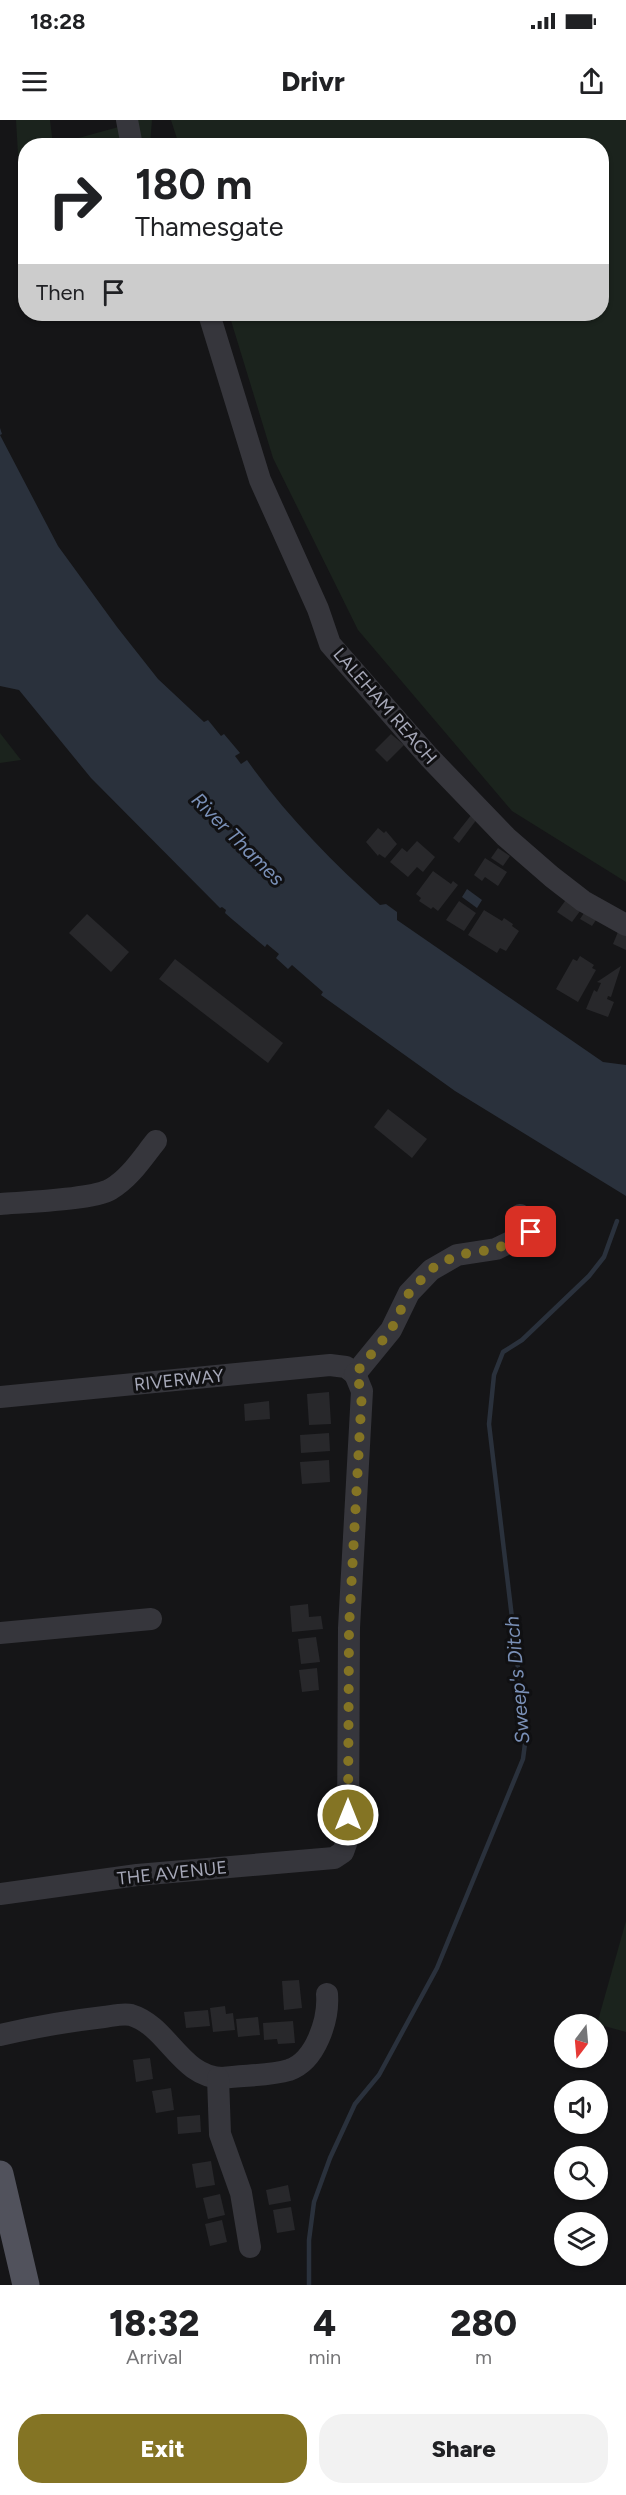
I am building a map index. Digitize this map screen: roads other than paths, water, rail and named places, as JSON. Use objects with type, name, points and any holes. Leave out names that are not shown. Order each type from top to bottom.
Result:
[{"type":"main road","points":[[0,2174],[26,2285]]},
{"type":"street","points":[[127,120],[130,138]]},
{"type":"street","name":"LALEHAM REACH","points":[[211,321],[260,480],[318,609],[330,644],[429,757],[506,837],[584,901],[626,924]]},
{"type":"street","points":[[0,1204],[90,1195],[110,1190],[126,1178],[156,1141]]},
{"type":"street","points":[[355,1374],[391,1330],[409,1293],[431,1269],[457,1255],[496,1249],[530,1231]]},
{"type":"street","name":"RIVERWAY","points":[[0,1397],[330,1365],[346,1367],[355,1374]]},
{"type":"street","name":"THE AVENUE","points":[[0,1894],[136,1875],[334,1858],[343,1852],[348,1838],[349,1628],[362,1391],[355,1374]]},
{"type":"street","points":[[0,1634],[151,1619]]},
{"type":"street","points":[[0,2035],[50,2023],[128,2014],[143,2020],[194,2070],[213,2078],[290,2069],[306,2058],[315,2044],[328,2008],[327,1994]]},
{"type":"street","points":[[218,2078],[220,2134],[241,2193],[249,2247]]},
{"type":"water","name":"River Thames","points":[[0,435],[58,546],[117,627],[158,679],[204,722],[208,720],[221,736],[224,734],[240,753],[235,756],[241,764],[247,760],[277,799],[326,854],[380,905],[386,904],[397,912],[397,920],[603,1062],[626,1065],[626,1196],[455,1091],[321,995],[323,992],[292,965],[288,969],[276,958],[279,954],[267,944],[265,947],[225,913],[226,910],[220,908],[91,778],[19,690],[0,686]]},
{"type":"water","points":[[467,889],[482,900],[477,908],[462,897]]},
{"type":"waterway","name":"Sweep's Ditch","points":[[309,2285],[309,2240],[314,2202],[330,2158],[355,2104],[379,2075],[437,1968],[523,1759],[526,1736],[489,1424],[494,1375],[503,1352],[522,1340],[589,1276],[604,1257],[617,1221]]}]
